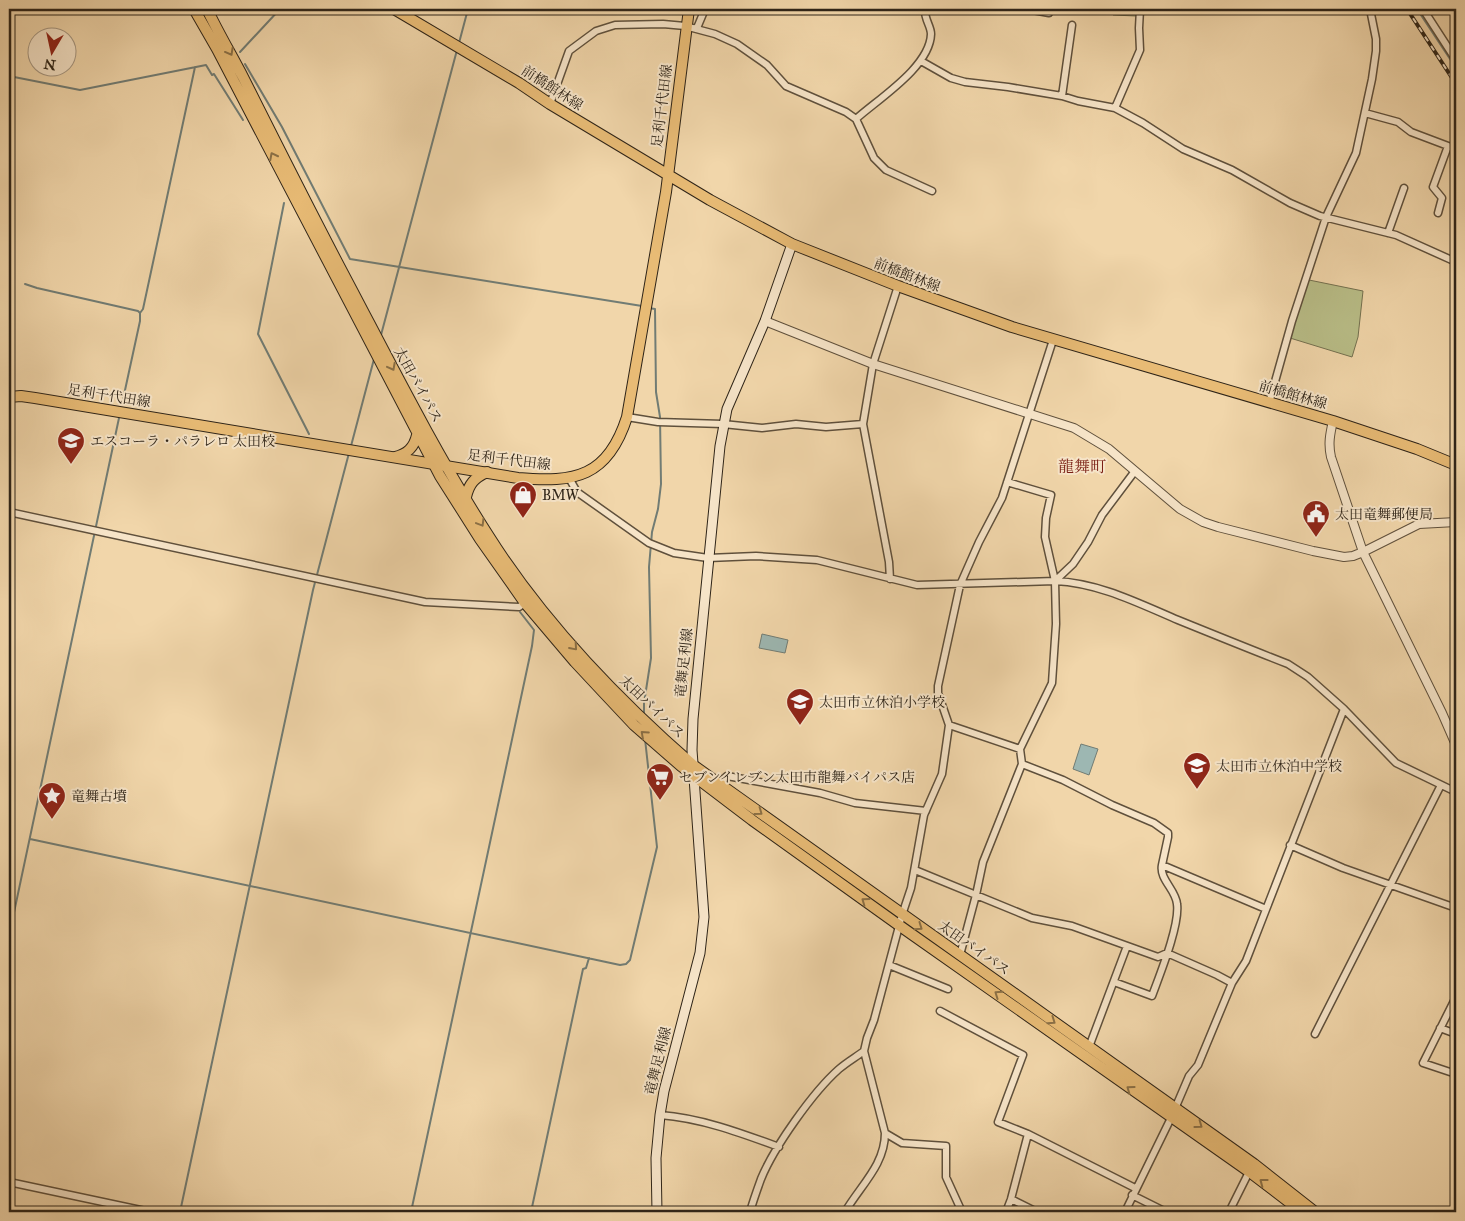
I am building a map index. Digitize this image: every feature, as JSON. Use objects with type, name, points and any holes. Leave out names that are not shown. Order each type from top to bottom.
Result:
[{"type":"main road","name":"太田バイパス","points":[[194,9],[433,464],[457,504],[525,603],[575,662],[634,725],[681,766],[752,820],[1249,1172],[1302,1212]]},
{"type":"main road","name":"太田バイパス","points":[[207,9],[334,257],[446,466],[488,536],[542,610],[608,685],[662,738],[693,765],[1254,1164],[1315,1212]]},
{"type":"main road","name":"前橋館林線","points":[[394,9],[519,82],[550,104],[668,175],[792,244],[952,307],[1053,340],[1333,421],[1417,449],[1456,465]]},
{"type":"main road","name":"足利千代田線","points":[[9,397],[35,398],[433,464],[543,480],[569,478],[586,472],[602,461],[614,449],[627,417],[668,175],[689,9]]},
{"type":"main road","name":"竜舞足利線","points":[[657,1212],[656,1158],[660,1115],[664,1091],[703,935],[704,917],[693,765],[693,720],[723,424],[732,396],[764,321],[792,244]]},
{"type":"main road","points":[[395,457],[411,449],[414,446],[417,435]]},
{"type":"main road","points":[[466,497],[468,486],[487,472]]},
{"type":"street","points":[[697,28],[705,9]]},
{"type":"street","points":[[856,119],[905,78],[921,60],[932,32],[925,17],[925,9]]},
{"type":"street","points":[[1027,9],[1048,13],[1050,9]]},
{"type":"street","points":[[1115,108],[1140,50],[1140,9]]},
{"type":"street","points":[[1269,403],[1292,322],[1326,217],[1356,153],[1376,51],[1376,39],[1370,9]]},
{"type":"street","points":[[1423,9],[1456,60]]},
{"type":"street","points":[[550,104],[569,51],[596,32],[615,25],[663,24],[697,28],[737,44],[767,64],[786,86],[846,112],[856,119],[874,158],[886,170],[932,192]]},
{"type":"street","points":[[1062,96],[1072,25]]},
{"type":"street","points":[[921,60],[951,78],[965,82],[1062,96],[1115,108],[1183,148],[1232,170],[1290,203],[1326,217],[1388,233],[1432,250],[1456,262]]},
{"type":"street","points":[[1365,113],[1398,122],[1412,132],[1456,149]]},
{"type":"street","points":[[1438,213],[1442,198],[1433,187],[1448,146]]},
{"type":"street","points":[[1388,233],[1404,188]]},
{"type":"street","points":[[890,579],[889,562],[863,424],[874,364],[898,286]]},
{"type":"street","points":[[764,321],[874,364],[1074,428],[1109,449],[1180,510],[1203,522],[1333,555],[1353,556],[1418,524],[1456,522]]},
{"type":"street","points":[[844,1212],[877,1165],[884,1149],[885,1133],[864,1051],[911,888],[926,810],[942,774],[949,724],[938,694],[938,686],[960,584],[1002,498],[1053,340]]},
{"type":"street","points":[[627,417],[664,422],[723,424],[762,428],[796,424],[826,427],[863,424]]},
{"type":"street","points":[[1333,421],[1329,435],[1331,457],[1364,552],[1456,745]]},
{"type":"street","points":[[1055,581],[1073,564],[1088,542],[1102,515],[1135,471]]},
{"type":"street","points":[[569,478],[577,492],[649,543],[674,553],[708,558],[756,556],[817,560],[917,585],[1055,581],[1093,586],[1119,595],[1288,664],[1308,677],[1344,709],[1396,763],[1456,792]]},
{"type":"street","points":[[960,955],[983,862],[1022,764],[1020,749],[1052,683],[1056,624],[1055,581],[1045,537],[1046,518],[1051,495],[1006,482]]},
{"type":"street","points":[[9,512],[425,602],[519,607],[525,603]]},
{"type":"street","points":[[1125,1212],[1171,1118],[1189,1076],[1198,1065],[1232,983],[1246,961],[1344,709]]},
{"type":"street","points":[[949,724],[1020,749]]},
{"type":"street","points":[[1022,764],[1063,780],[1112,805],[1154,822],[1168,833],[1161,871],[1177,900],[1178,911],[1167,954],[1152,996],[1114,982]]},
{"type":"street","points":[[719,783],[727,776],[820,794],[854,803],[926,810]]},
{"type":"street","points":[[1315,1034],[1441,785]]},
{"type":"street","points":[[1290,845],[1343,868],[1456,908]]},
{"type":"street","points":[[1162,865],[1266,909]]},
{"type":"street","points":[[915,870],[1032,918],[1072,926],[1158,957],[1167,954],[1232,983]]},
{"type":"street","points":[[1089,1047],[1127,946]]},
{"type":"street","points":[[889,965],[948,989]]},
{"type":"street","points":[[1456,997],[1422,1063],[1456,1074]]},
{"type":"street","points":[[940,1011],[1023,1055],[998,1122],[1028,1134],[1136,1188]]},
{"type":"street","points":[[1440,1028],[1456,1034]]},
{"type":"street","points":[[750,1212],[762,1178],[779,1146],[822,1086],[839,1069],[864,1051]]},
{"type":"street","points":[[660,1115],[678,1116],[779,1146]]},
{"type":"street","points":[[885,1133],[902,1143],[946,1146],[946,1177],[962,1212]]},
{"type":"street","points":[[1006,1212],[1011,1200],[1028,1134]]},
{"type":"street","points":[[1229,1212],[1249,1172]]},
{"type":"street","points":[[9,1182],[150,1212]]},
{"type":"street","points":[[1132,1195],[1166,1212]]},
{"type":"street","points":[[1011,1200],[1037,1212]]},
{"type":"green space","points":[[1113,9],[1137,9],[1136,16],[1113,15]]},
{"type":"green space","points":[[1309,280],[1363,291],[1358,337],[1352,357],[1290,338]]},
{"type":"water","points":[[762,634],[788,640],[785,653],[759,648]]},
{"type":"water","points":[[1081,744],[1098,749],[1089,775],[1073,769]]},
{"type":"waterway","points":[[240,52],[280,9]]},
{"type":"waterway","points":[[459,43],[468,9]]},
{"type":"waterway","points":[[1417,9],[1456,68]]},
{"type":"waterway","points":[[381,335],[457,50]]},
{"type":"waterway","points":[[245,64],[282,127],[350,259],[642,306]]},
{"type":"waterway","points":[[9,76],[80,90],[206,65],[212,75],[214,74],[243,120]]},
{"type":"waterway","points":[[140,313],[143,309],[195,67]]},
{"type":"waterway","points":[[284,203],[258,334],[309,434]]},
{"type":"waterway","points":[[25,284],[140,313],[140,321],[122,404]]},
{"type":"waterway","points":[[644,714],[651,658],[649,567],[652,532],[658,509],[661,484],[660,417],[656,392],[655,309],[649,308]]},
{"type":"waterway","points":[[351,446],[374,359]]},
{"type":"waterway","points":[[9,936],[119,418]]},
{"type":"waterway","points":[[180,1212],[313,590],[349,453]]},
{"type":"waterway","points":[[411,1212],[532,646],[534,630],[520,612]]},
{"type":"waterway","points":[[30,839],[620,965],[626,964],[630,960],[657,847],[645,739]]},
{"type":"waterway","points":[[531,1212],[583,969],[586,968],[589,958]]},
{"type":"railway","points":[[1407,9],[1456,84]]},
{"type":"place","name":"エスコーラ・パラレロ 太田校","points":[[71,465]]},
{"type":"place","name":"BMW","points":[[523,519]]},
{"type":"place","name":"太田竜舞郵便局","points":[[1316,538]]},
{"type":"place","name":"太田市立休泊小学校","points":[[800,726]]},
{"type":"place","name":"太田市立休泊中学校","points":[[1197,790]]},
{"type":"place","name":"セブンイレブン太田市龍舞バイパス店","points":[[660,801]]},
{"type":"place","name":"竜舞古墳","points":[[52,820]]},
{"type":"district","name":"龍舞町","points":[[1082,466]]}]
